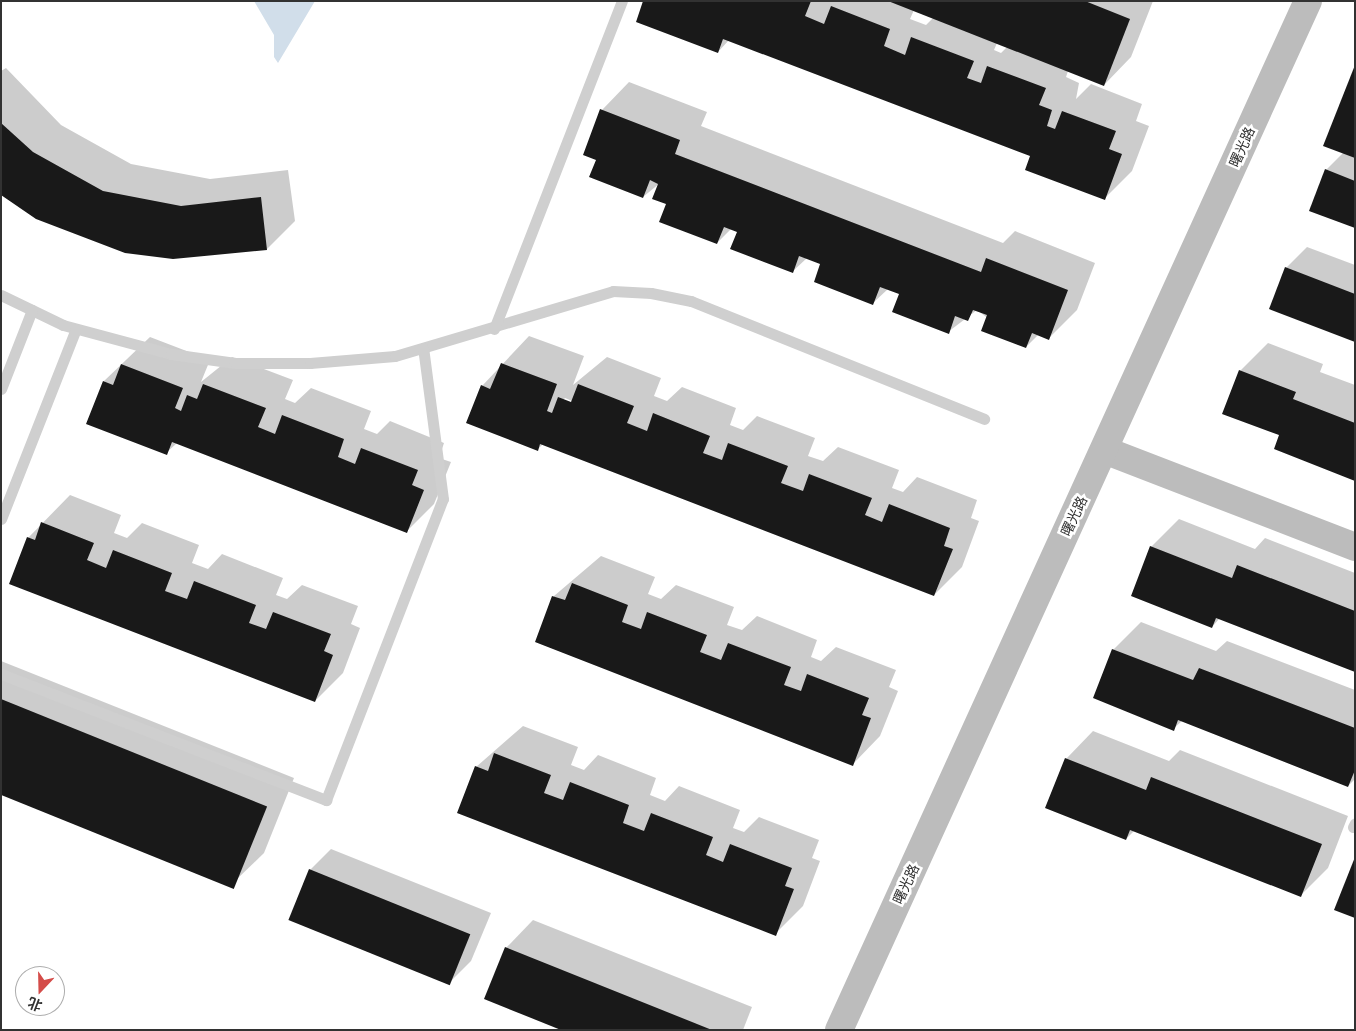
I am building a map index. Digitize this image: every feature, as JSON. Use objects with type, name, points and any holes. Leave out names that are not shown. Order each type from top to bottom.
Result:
[{"type":"street","name":"曙光路","points":[[839,1030],[1308,1]]},
{"type":"street","points":[[1104,450],[1355,547]]},
{"type":"lane","points":[[494,329],[622,1]]},
{"type":"lane","points":[[1,295],[76,329],[172,354],[235,363],[310,363],[395,356],[494,329],[613,291],[651,293],[690,301],[984,419]]},
{"type":"lane","points":[[1,389],[32,310]]},
{"type":"lane","points":[[1,519],[76,329]]},
{"type":"lane","points":[[1,674],[326,800],[443,498],[423,348]]},
{"type":"shaded area","points":[[254,1],[315,1],[278,63],[274,57],[274,35]]},
{"type":"building","points":[[643,1],[811,1],[805,16],[824,24],[831,6],[890,29],[884,46],[905,55],[911,37],[974,61],[967,78],[981,83],[987,66],[1046,88],[1039,105],[1052,110],[1047,126],[1055,129],[1062,111],[1116,131],[1109,149],[1122,154],[1105,200],[1025,170],[1030,156],[723,39],[718,53],[636,22]]},
{"type":"building","points":[[888,1],[1085,1],[1130,19],[1104,86]]},
{"type":"building","points":[[1355,65],[1355,158],[1323,146]]},
{"type":"building","points":[[600,109],[680,140],[675,154],[981,272],[986,258],[1068,290],[1049,340],[1032,333],[1026,348],[981,331],[987,315],[973,310],[968,321],[955,316],[949,334],[892,312],[899,294],[880,287],[873,305],[814,282],[820,264],[799,256],[793,273],[730,249],[737,232],[724,227],[717,244],[659,222],[666,204],[652,199],[658,184],[650,180],[643,198],[589,177],[596,160],[583,155]]},
{"type":"building","points":[[1,123],[33,152],[103,191],[181,206],[261,197],[267,250],[173,259],[125,253],[36,219],[1,195]]},
{"type":"building","points":[[1325,169],[1355,181],[1355,228],[1309,211]]},
{"type":"building","points":[[1285,267],[1355,294],[1355,342],[1269,309]]},
{"type":"building","points":[[501,363],[557,384],[547,411],[552,413],[558,397],[571,402],[578,384],[634,406],[627,423],[647,431],[653,413],[710,436],[703,453],[722,460],[728,443],[788,466],[781,483],[803,491],[809,474],[872,498],[865,515],[882,522],[889,504],[950,528],[944,546],[953,549],[934,596],[540,444],[538,451],[466,423],[481,385],[490,389]]},
{"type":"building","points":[[121,364],[183,388],[175,408],[181,411],[187,395],[197,399],[203,384],[266,408],[258,427],[275,434],[282,415],[344,439],[338,457],[355,464],[361,448],[418,470],[412,485],[424,490],[407,533],[172,442],[167,455],[86,424],[103,381],[113,385]]},
{"type":"building","points":[[1239,370],[1296,392],[1293,399],[1355,423],[1355,481],[1274,449],[1279,435],[1222,414]]},
{"type":"building","points":[[41,522],[94,543],[87,560],[106,568],[113,550],[172,573],[165,591],[187,599],[194,581],[256,605],[249,623],[266,629],[273,612],[331,634],[324,651],[333,655],[315,702],[9,584],[27,537],[35,540]]},
{"type":"building","points":[[1150,546],[1232,578],[1237,565],[1355,611],[1355,672],[1216,618],[1212,628],[1131,596]]},
{"type":"building","points":[[572,583],[628,605],[622,622],[641,629],[647,612],[707,635],[700,652],[721,660],[728,643],[791,667],[784,685],[801,691],[807,674],[869,698],[862,715],[871,718],[853,766],[535,642],[552,596],[565,600]]},
{"type":"building","points":[[1112,649],[1193,680],[1199,668],[1355,728],[1355,770],[1348,787],[1178,720],[1174,731],[1093,698]]},
{"type":"building","points":[[1,699],[267,807],[234,889],[1,795]]},
{"type":"building","points":[[494,753],[551,775],[544,793],[563,800],[570,782],[629,805],[623,823],[644,831],[651,813],[713,837],[706,855],[723,862],[730,844],[792,868],[785,886],[794,889],[776,936],[457,813],[475,766],[488,771]]},
{"type":"building","points":[[1065,758],[1146,790],[1151,777],[1322,844],[1301,897],[1130,830],[1126,840],[1045,808]]},
{"type":"building","points":[[1355,857],[1355,918],[1334,910]]},
{"type":"building","points":[[309,869],[470,934],[450,985],[288,920]]},
{"type":"building","points":[[505,947],[712,1030],[561,1030],[484,999]]}]
